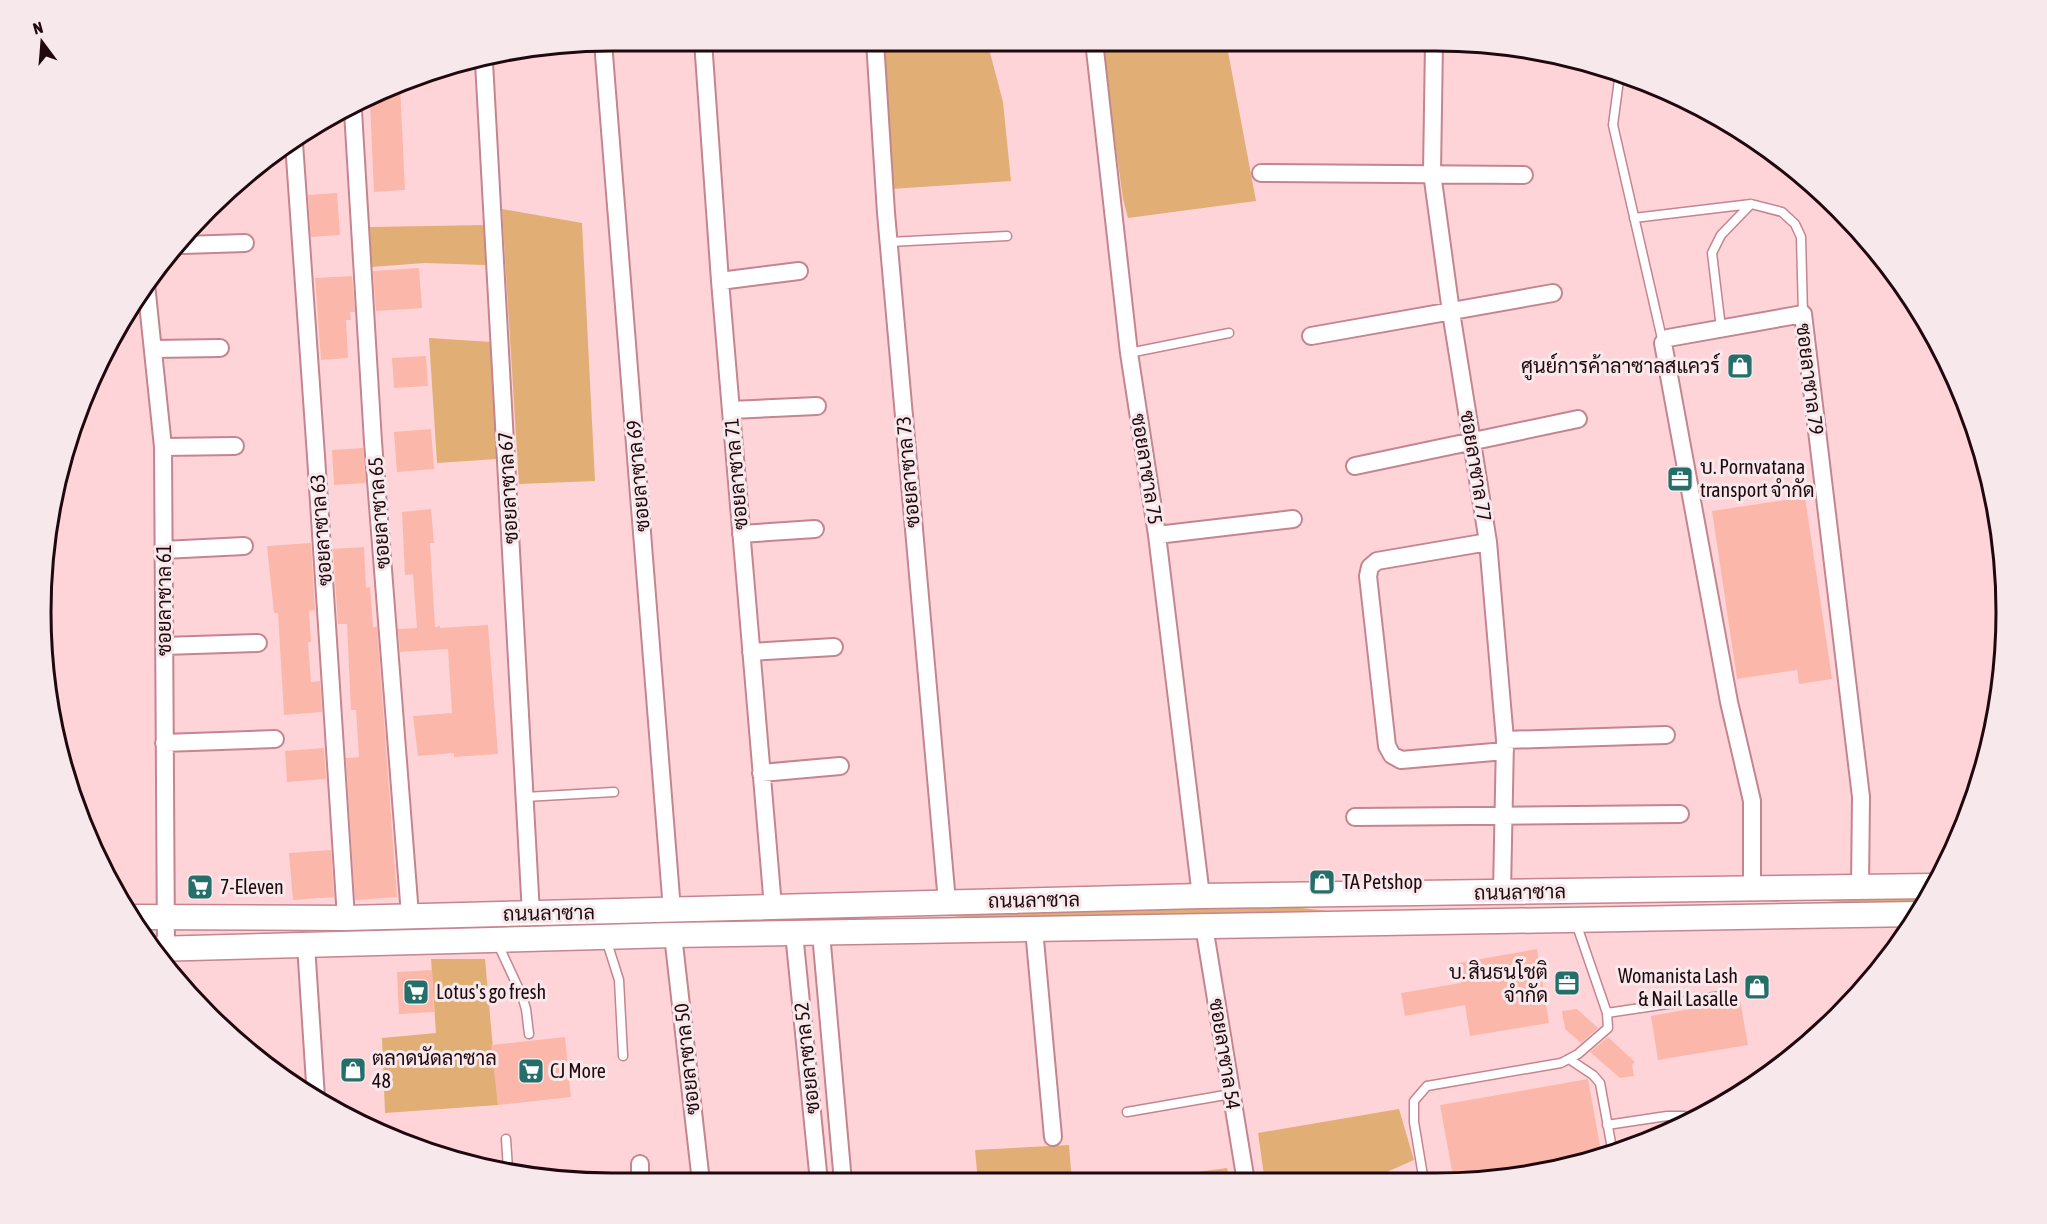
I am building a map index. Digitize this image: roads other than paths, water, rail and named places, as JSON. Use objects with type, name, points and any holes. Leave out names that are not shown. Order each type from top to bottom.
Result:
[{"type":"street","name":"ซอยลาซาล 69","points":[[604,51],[672,910]]},
{"type":"street","name":"ซอยลาซาล 71","points":[[705,51],[720,280],[773,907]]},
{"type":"street","name":"ซอยลาซาล 73","points":[[876,51],[889,242],[947,902]]},
{"type":"street","name":"ซอยลาซาล 75","points":[[1095,51],[1129,352],[1157,535],[1201,896]]},
{"type":"street","name":"ซอยลาซาล 77","points":[[1434,51],[1432,173],[1451,312],[1488,542],[1505,745],[1502,892]]},
{"type":"street","name":"ซอยลาซาล 67","points":[[484,66],[525,797],[539,913]]},
{"type":"street","name":"ซอยลาซาล 65","points":[[353,115],[373,442],[410,915]]},
{"type":"street","name":"ซอยลาซาล 63","points":[[294,150],[346,918]]},
{"type":"street","points":[[1261,173],[1524,175]]},
{"type":"street","points":[[188,245],[245,243]]},
{"type":"street","points":[[720,280],[799,271]]},
{"type":"street","points":[[1311,336],[1553,293]]},
{"type":"street","name":"ซอยลาซาล 61","points":[[147,298],[163,447],[165,917],[163,948]]},
{"type":"street","name":"ซอยลาซาล 79","points":[[1663,343],[1668,338],[1803,314],[1861,797],[1860,887]]},
{"type":"street","points":[[1663,343],[1727,691],[1752,801],[1752,888]]},
{"type":"street","points":[[153,349],[220,348]]},
{"type":"street","points":[[731,410],[817,406]]},
{"type":"street","points":[[1355,466],[1578,419]]},
{"type":"street","points":[[163,447],[235,446]]},
{"type":"street","points":[[1157,535],[1293,519]]},
{"type":"street","points":[[741,534],[815,529]]},
{"type":"street","points":[[1488,542],[1377,561],[1370,567],[1368,576],[1387,746],[1392,755],[1401,760],[1505,745],[1666,735]]},
{"type":"street","points":[[163,550],[244,546]]},
{"type":"street","points":[[164,646],[258,643]]},
{"type":"street","points":[[751,652],[834,647]]},
{"type":"street","points":[[164,743],[275,739]]},
{"type":"street","points":[[761,773],[840,766]]},
{"type":"street","points":[[1355,817],[1680,814]]},
{"type":"street","name":"ถนนลาซาล","points":[[142,917],[346,918],[1201,896],[1924,886]]},
{"type":"street","points":[[1613,890],[1599,894],[1593,900],[1593,906],[1603,909],[1789,905],[1858,915]]},
{"type":"street","points":[[1316,894],[1337,904],[1550,902],[1561,905],[1565,913],[1559,920],[1545,921]]},
{"type":"street","points":[[807,933],[828,904]]},
{"type":"street","points":[[852,904],[840,915],[842,920],[849,922],[901,920],[949,924],[967,930]]},
{"type":"street","points":[[701,909],[693,916],[694,921],[713,924],[789,921],[798,924],[807,933],[842,1173]]},
{"type":"street","points":[[539,913],[563,921],[654,918],[661,921],[673,935]]},
{"type":"street","name":"ถนนลาซาล","points":[[168,955],[306,945],[673,935],[1907,914]]},
{"type":"street","name":"ซอยลาซาล 54","points":[[1204,926],[1244,1173]]},
{"type":"street","points":[[1034,929],[1053,1137]]},
{"type":"street","name":"ซอยลาซาล 52","points":[[807,933],[819,1173]]},
{"type":"street","name":"ซอยลาซาล 50","points":[[673,935],[700,1173]]},
{"type":"street","points":[[306,945],[315,1088]]},
{"type":"street","points":[[640,1164],[640,1173]]},
{"type":"lane","points":[[1619,82],[1613,125],[1663,343]]},
{"type":"lane","points":[[1634,218],[1751,204],[1782,212],[1795,224],[1801,237],[1803,314]]},
{"type":"lane","points":[[1721,328],[1712,253],[1721,235],[1751,204]]},
{"type":"lane","points":[[889,242],[1007,236]]},
{"type":"lane","points":[[1129,352],[1229,333]]},
{"type":"lane","points":[[525,797],[614,792]]},
{"type":"lane","points":[[1422,1173],[1414,1122],[1414,1101],[1427,1086],[1561,1063],[1578,1054],[1608,1028],[1607,1013],[1575,920]]},
{"type":"lane","points":[[606,937],[619,980],[623,1056]]},
{"type":"lane","points":[[496,941],[522,996],[529,1034]]},
{"type":"lane","points":[[1607,1013],[1721,996]]},
{"type":"lane","points":[[1569,1059],[1593,1075],[1600,1083],[1611,1144]]},
{"type":"lane","points":[[1127,1112],[1231,1094]]},
{"type":"lane","points":[[1607,1125],[1681,1116]]},
{"type":"lane","points":[[506,1139],[508,1163]]},
{"type":"place","name":"ศูนย์การค้าลาซาลสแควร์","points":[[1740,366]]},
{"type":"place","name":"บ. Pornvatana transport จำกัด","points":[[1680,479]]},
{"type":"place","name":"TA Petshop","points":[[1322,882]]},
{"type":"place","name":"7-Eleven","points":[[200,887]]},
{"type":"place","name":"บ. สินธนโชติ จำกัด","points":[[1567,983]]},
{"type":"place","name":"Womanista Lash & Nail Lasalle","points":[[1757,987]]},
{"type":"place","name":"Lotus's go fresh","points":[[416,992]]},
{"type":"place","name":"ตลาดนัดลาซาล 48","points":[[353,1070]]},
{"type":"place","name":"CJ More","points":[[531,1071]]}]
